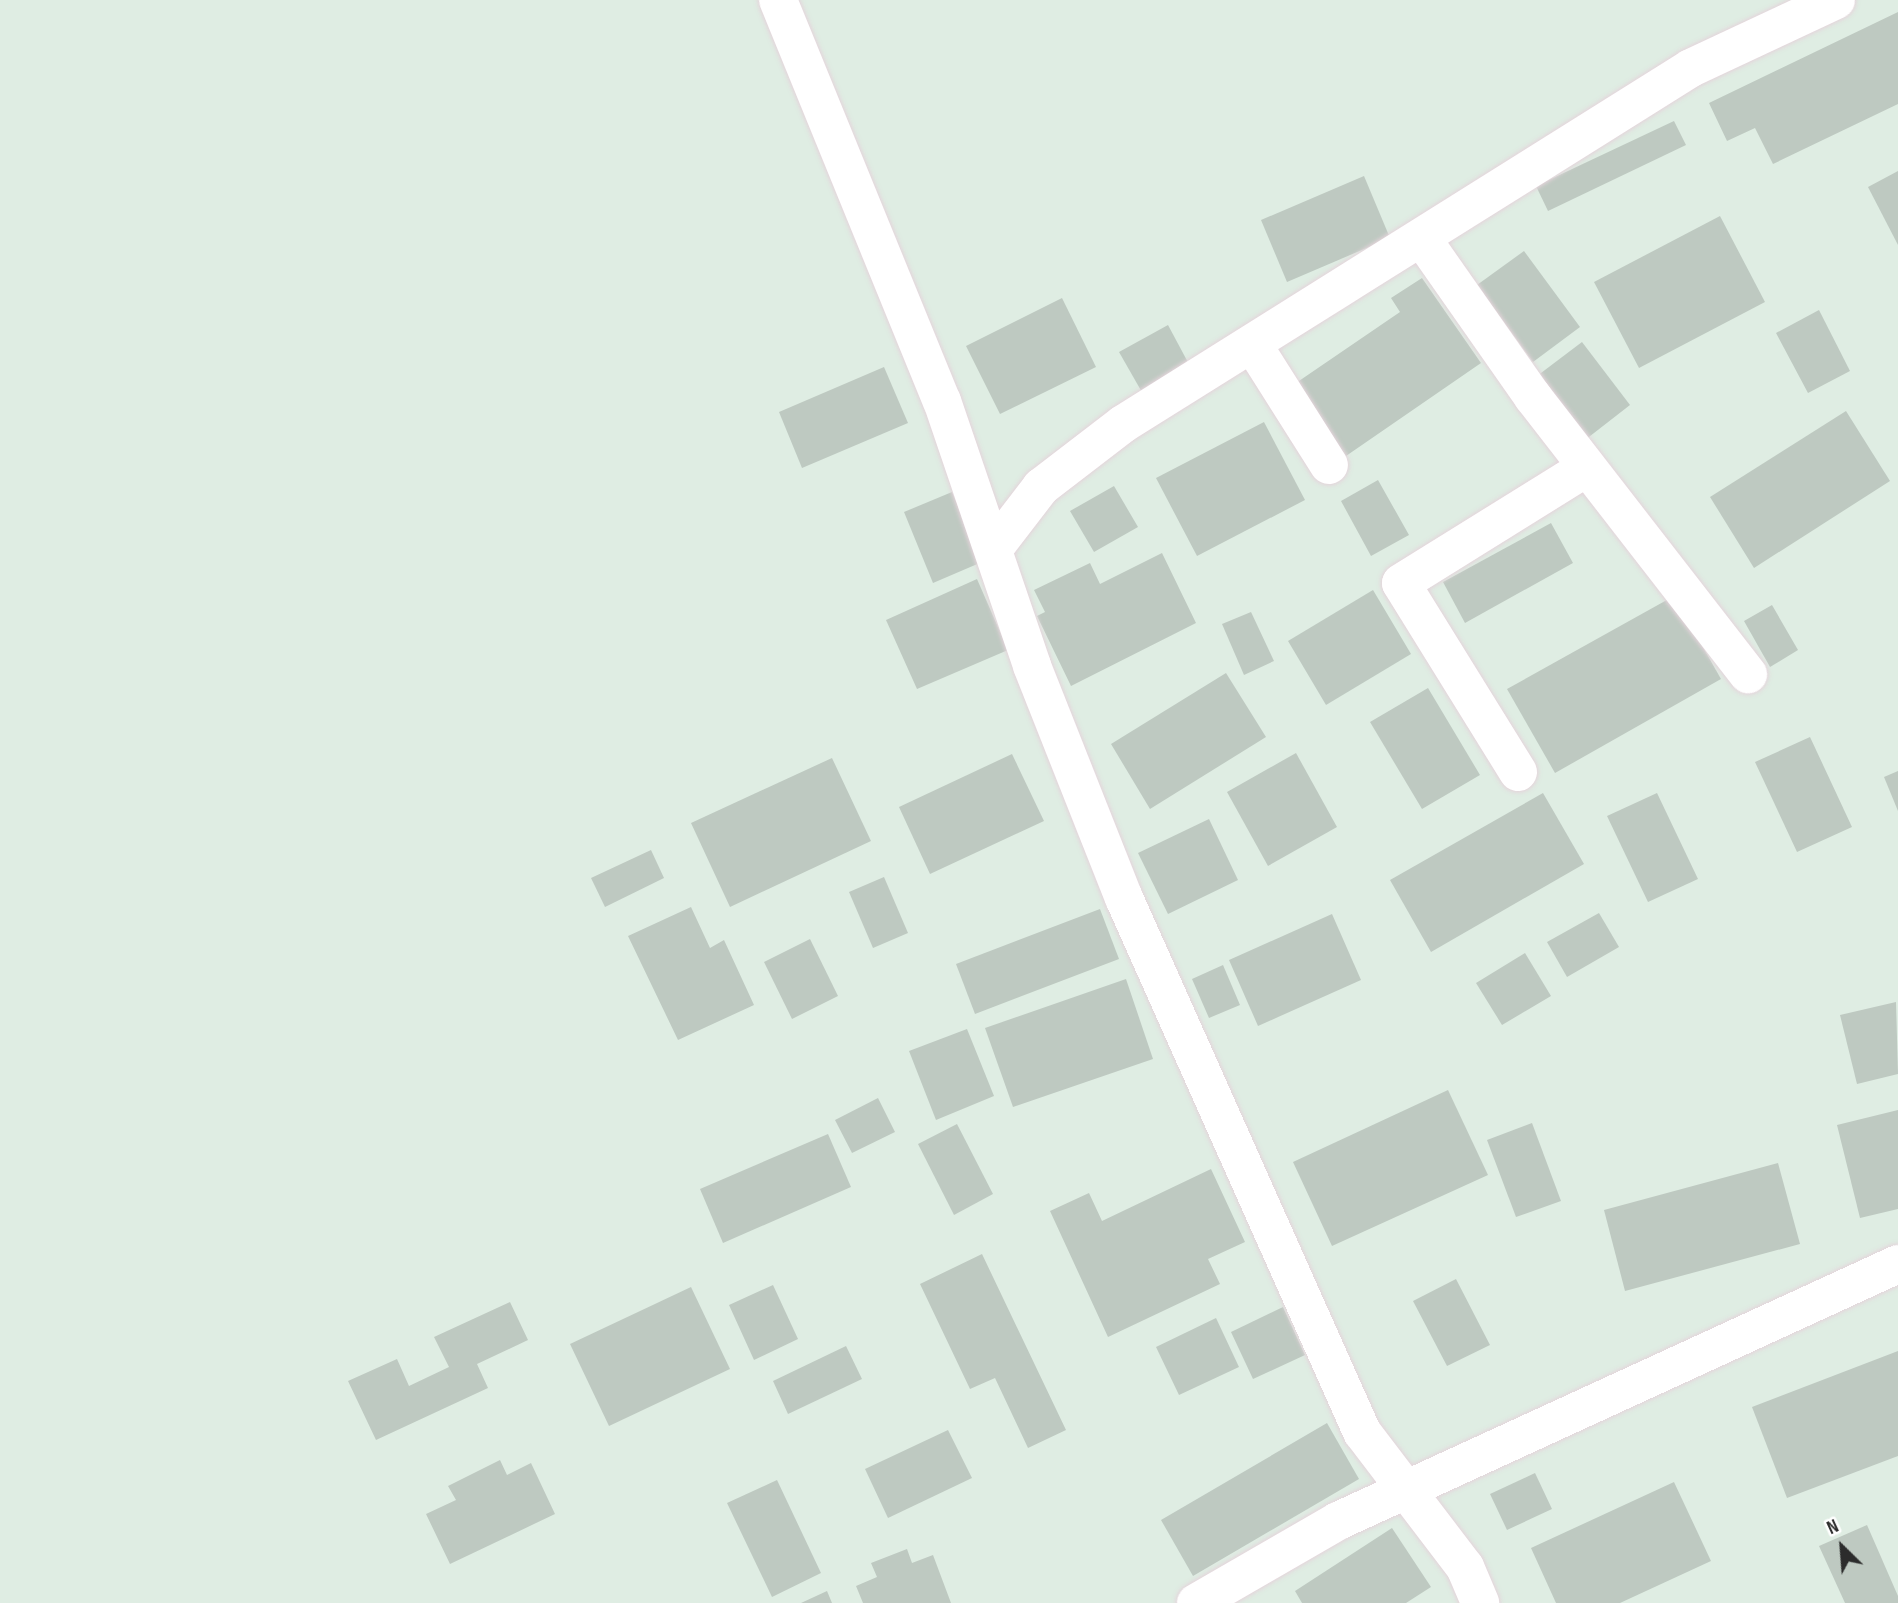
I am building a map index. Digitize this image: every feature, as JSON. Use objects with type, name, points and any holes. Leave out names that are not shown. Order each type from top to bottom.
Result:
[{"type":"street","points":[[778,0],[996,547],[1032,666],[1152,961],[1362,1432],[1412,1491],[1465,1567],[1480,1603]]},
{"type":"street","points":[[996,547],[1041,486],[1123,424],[1423,240],[1691,68],[1836,0]]},
{"type":"street","points":[[1423,240],[1587,467],[1748,674]]},
{"type":"street","points":[[1252,345],[1329,465]]},
{"type":"street","points":[[1518,772],[1401,583],[1587,467]]},
{"type":"street","points":[[1209,1600],[1338,1521],[1412,1491],[1898,1264]]},
{"type":"building","points":[[1898,12],[1898,104],[1773,164],[1755,128],[1727,141],[1709,103]]},
{"type":"building","points":[[1674,121],[1686,145],[1548,211],[1536,186]]},
{"type":"building","points":[[1898,171],[1898,245],[1868,187]]},
{"type":"building","points":[[1364,176],[1390,238],[1287,282],[1261,220]]},
{"type":"building","points":[[1720,216],[1765,302],[1639,368],[1594,282]]},
{"type":"building","points":[[1524,251],[1580,327],[1533,362],[1477,285]]},
{"type":"building","points":[[1422,278],[1481,363],[1346,456],[1296,383],[1400,312],[1391,298]]},
{"type":"building","points":[[1062,298],[1096,367],[1000,414],[966,346]]},
{"type":"building","points":[[1819,310],[1850,371],[1808,393],[1776,333]]},
{"type":"building","points":[[1168,325],[1191,368],[1143,394],[1119,352]]},
{"type":"building","points":[[1582,342],[1630,405],[1585,440],[1537,376]]},
{"type":"building","points":[[884,367],[908,423],[802,468],[779,412]]},
{"type":"building","points":[[1846,411],[1890,481],[1754,568],[1710,497]]},
{"type":"building","points":[[1264,422],[1305,500],[1197,556],[1156,478]]},
{"type":"building","points":[[1378,480],[1409,535],[1371,556],[1341,501]]},
{"type":"building","points":[[1114,486],[1138,527],[1094,552],[1070,511]]},
{"type":"building","points":[[952,492],[982,562],[933,583],[904,512]]},
{"type":"building","points":[[1551,523],[1573,563],[1465,623],[1443,582]]},
{"type":"building","points":[[1162,553],[1196,623],[1071,686],[1037,616],[1045,612],[1034,590],[1090,563],[1100,584]]},
{"type":"building","points":[[977,579],[1008,650],[917,689],[886,620]]},
{"type":"building","points":[[1373,590],[1411,654],[1326,705],[1288,641]]},
{"type":"building","points":[[1674,596],[1721,679],[1555,773],[1507,689]]},
{"type":"building","points":[[1772,605],[1798,650],[1770,667],[1744,621]]},
{"type":"building","points":[[1251,612],[1274,661],[1244,675],[1222,624]]},
{"type":"building","points":[[1226,673],[1266,737],[1150,809],[1111,744]]},
{"type":"building","points":[[1428,688],[1480,775],[1422,809],[1370,722]]},
{"type":"building","points":[[1810,737],[1852,827],[1797,852],[1755,762]]},
{"type":"building","points":[[1296,753],[1337,827],[1268,866],[1227,792]]},
{"type":"building","points":[[1012,754],[1044,821],[930,874],[899,807]]},
{"type":"building","points":[[832,758],[871,841],[730,907],[691,823]]},
{"type":"building","points":[[1898,771],[1898,811],[1884,777]]},
{"type":"building","points":[[1543,793],[1584,864],[1431,952],[1390,880]]},
{"type":"building","points":[[1657,793],[1698,879],[1648,902],[1607,816]]},
{"type":"building","points":[[1209,819],[1238,880],[1168,914],[1138,853]]},
{"type":"building","points":[[651,850],[664,878],[605,907],[591,878]]},
{"type":"building","points":[[884,877],[908,933],[873,948],[849,892]]},
{"type":"building","points":[[691,907],[710,948],[724,940],[754,1005],[678,1040],[628,936]]},
{"type":"building","points":[[1100,909],[1119,959],[975,1014],[956,964]]},
{"type":"building","points":[[1599,913],[1619,947],[1567,977],[1547,942]]},
{"type":"building","points":[[1332,914],[1361,980],[1258,1026],[1229,960]]},
{"type":"building","points":[[810,939],[838,996],[792,1019],[764,962]]},
{"type":"building","points":[[1525,953],[1551,996],[1502,1025],[1476,983]]},
{"type":"building","points":[[1223,965],[1240,1005],[1209,1018],[1192,979]]},
{"type":"building","points":[[1126,979],[1153,1059],[1013,1107],[985,1028]]},
{"type":"building","points":[[1896,1002],[1898,1074],[1857,1084],[1840,1015]]},
{"type":"building","points":[[967,1029],[994,1096],[936,1120],[909,1051]]},
{"type":"building","points":[[1448,1090],[1488,1175],[1332,1246],[1293,1162]]},
{"type":"building","points":[[878,1098],[895,1132],[852,1153],[835,1120]]},
{"type":"building","points":[[1898,1110],[1898,1209],[1860,1218],[1837,1125]]},
{"type":"building","points":[[1532,1123],[1561,1201],[1516,1217],[1487,1140]]},
{"type":"building","points":[[957,1124],[993,1194],[954,1215],[918,1144]]},
{"type":"building","points":[[828,1134],[851,1187],[723,1243],[700,1189]]},
{"type":"building","points":[[1778,1163],[1800,1244],[1625,1291],[1604,1210]]},
{"type":"building","points":[[1211,1169],[1245,1242],[1208,1259],[1220,1284],[1108,1337],[1050,1211],[1089,1193],[1102,1221]]},
{"type":"building","points":[[982,1254],[1066,1430],[1028,1448],[995,1378],[970,1389],[920,1284]]},
{"type":"building","points":[[1456,1279],[1490,1345],[1447,1366],[1413,1301]]},
{"type":"building","points":[[773,1285],[798,1339],[754,1360],[729,1305]]},
{"type":"building","points":[[691,1287],[730,1369],[609,1426],[570,1344]]},
{"type":"building","points":[[510,1302],[528,1340],[477,1364],[488,1388],[376,1440],[348,1381],[397,1359],[409,1386],[449,1367],[434,1337]]},
{"type":"building","points":[[1283,1307],[1305,1355],[1253,1379],[1231,1332]]},
{"type":"building","points":[[1216,1318],[1239,1367],[1179,1395],[1156,1347]]},
{"type":"building","points":[[846,1346],[862,1379],[788,1414],[773,1381]]},
{"type":"building","points":[[1898,1351],[1898,1456],[1787,1498],[1752,1407]]},
{"type":"building","points":[[1327,1423],[1359,1479],[1193,1576],[1161,1520]]},
{"type":"building","points":[[948,1430],[972,1478],[888,1518],[865,1469]]},
{"type":"building","points":[[500,1460],[507,1475],[531,1463],[555,1514],[450,1564],[426,1514],[456,1500],[448,1486]]},
{"type":"building","points":[[1535,1473],[1552,1509],[1507,1530],[1490,1494]]},
{"type":"building","points":[[777,1480],[821,1573],[772,1597],[727,1503]]},
{"type":"building","points":[[1674,1482],[1711,1561],[1620,1603],[1556,1603],[1531,1548]]},
{"type":"building","points":[[1867,1525],[1898,1596],[1898,1603],[1845,1603],[1819,1546]]},
{"type":"building","points":[[1392,1528],[1431,1587],[1406,1603],[1302,1603],[1295,1591]]},
{"type":"building","points":[[907,1549],[912,1563],[933,1555],[951,1603],[863,1603],[856,1586],[877,1577],[871,1563]]},
{"type":"building","points":[[827,1591],[832,1603],[801,1603]]}]
